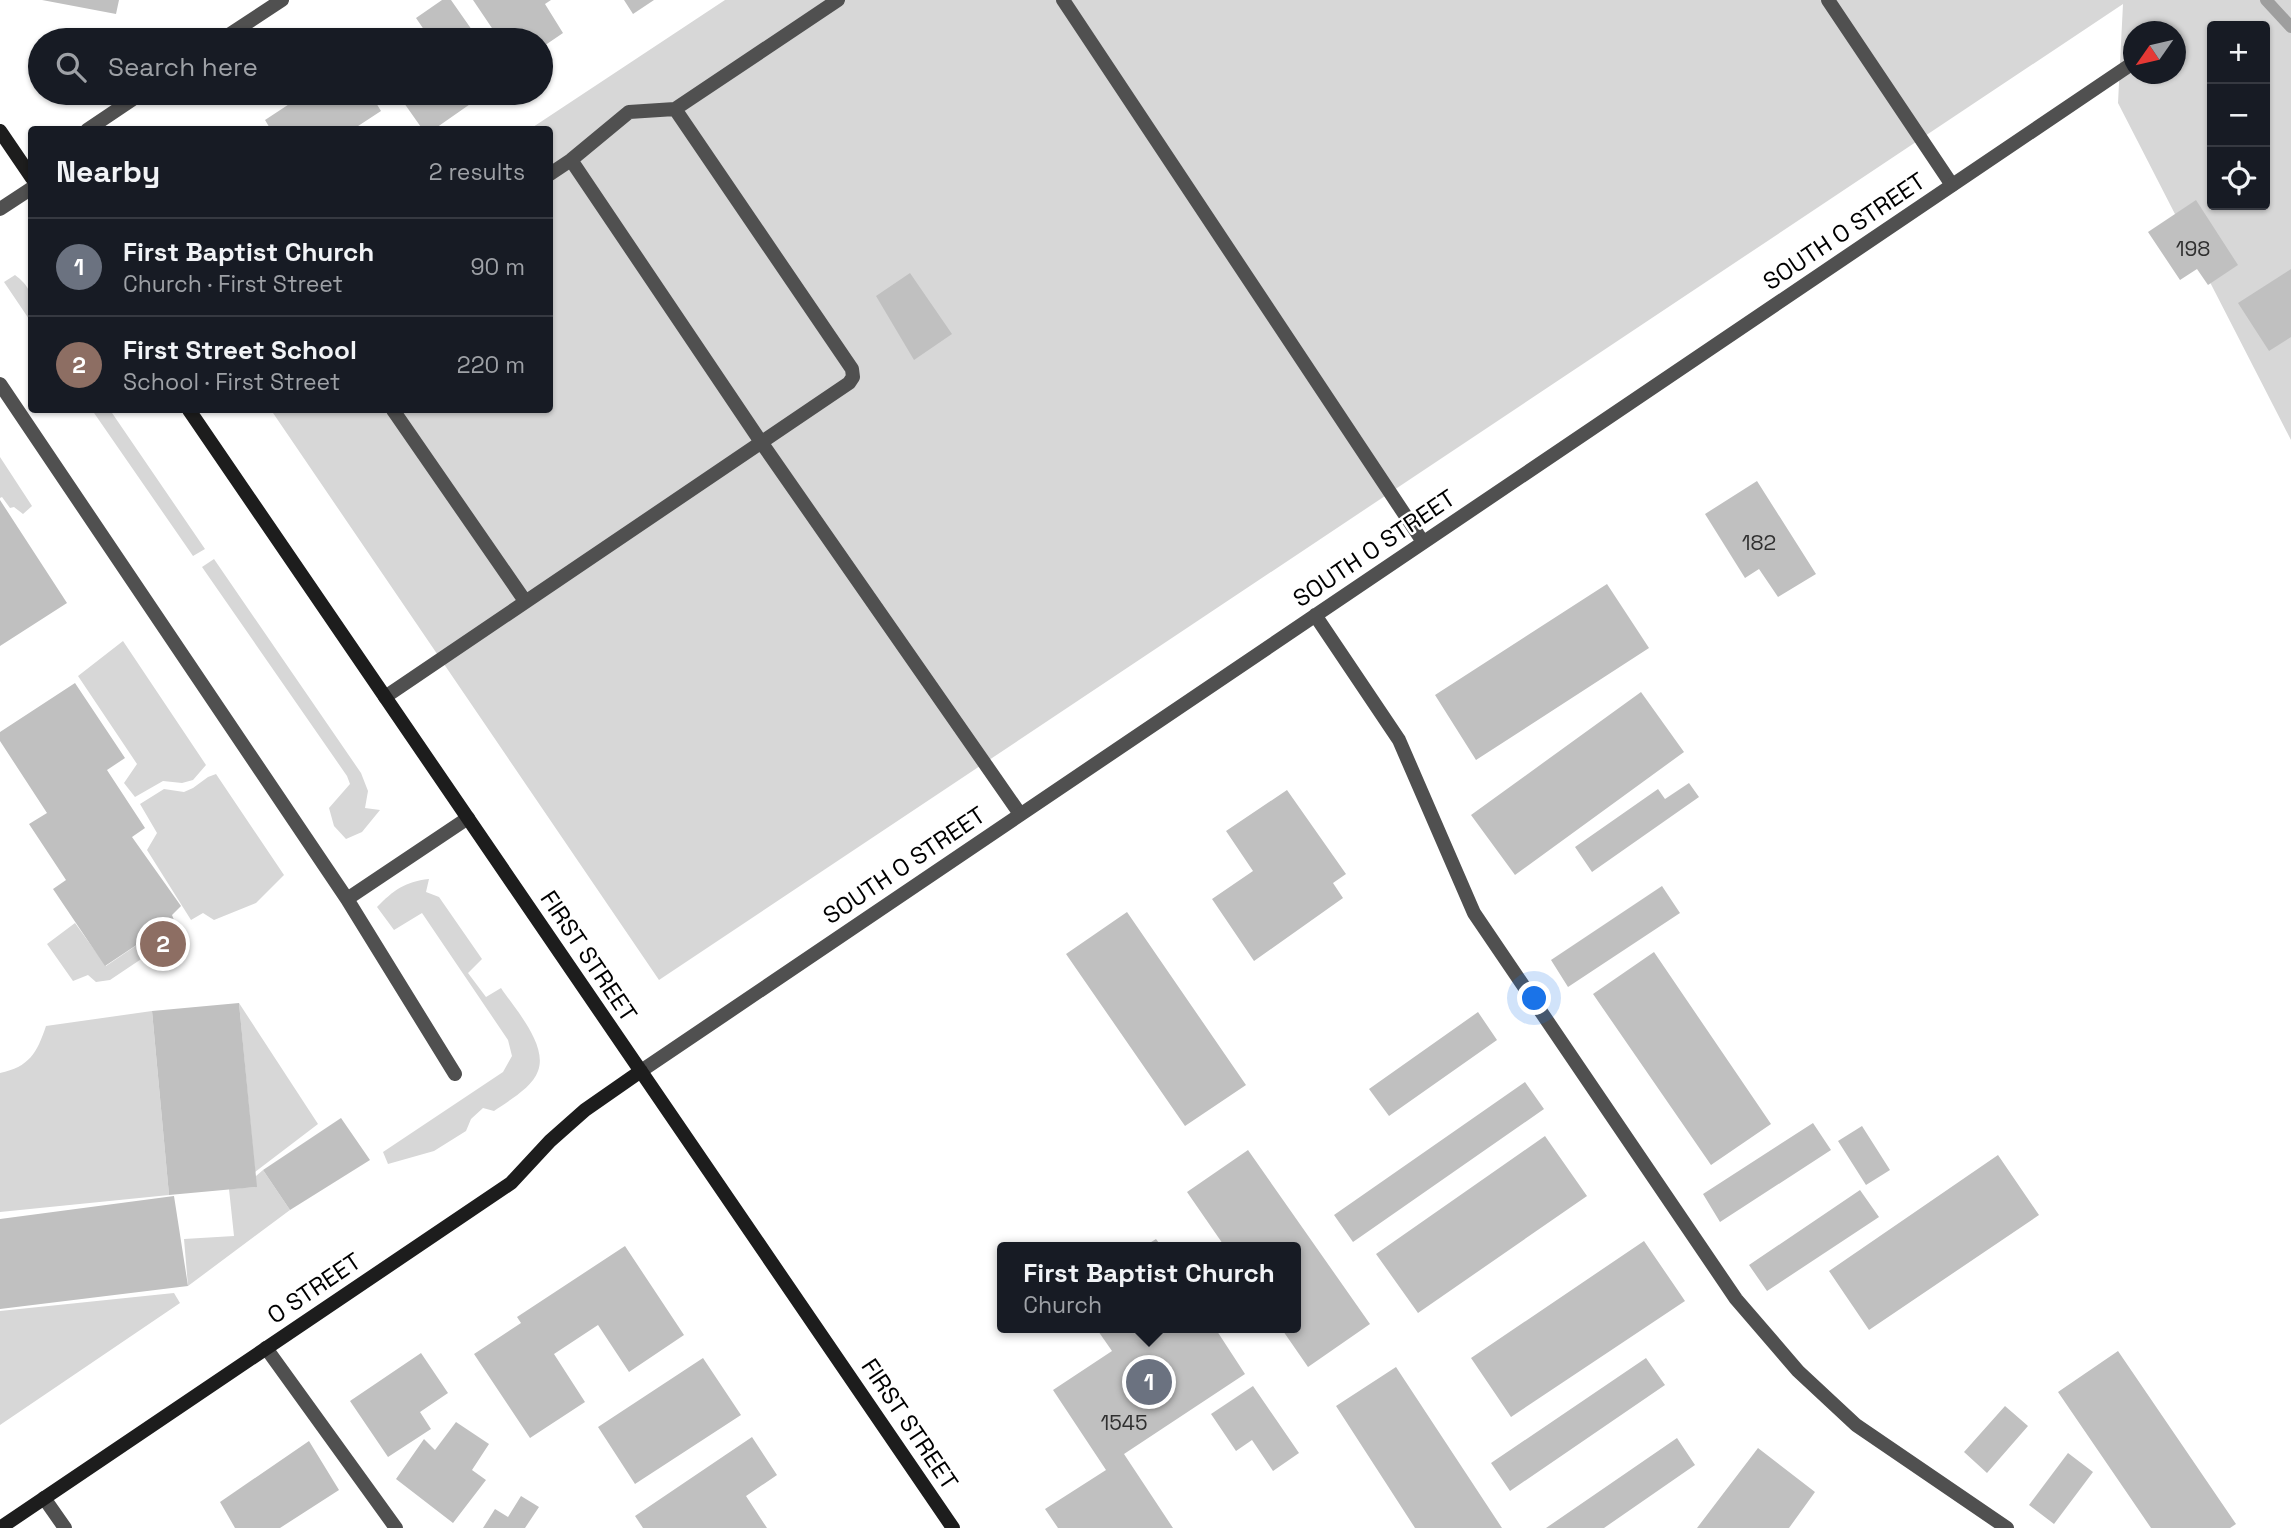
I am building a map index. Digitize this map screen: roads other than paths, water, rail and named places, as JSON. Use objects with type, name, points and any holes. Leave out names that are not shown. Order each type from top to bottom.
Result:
[{"type":"street","points":[[239,28],[282,0]]},
{"type":"street","points":[[553,172],[629,112],[676,109],[838,0]]},
{"type":"street","points":[[1063,0],[1423,542]]},
{"type":"street","points":[[1828,0],[1952,185]]},
{"type":"street","name":"SOUTH O STREET","points":[[641,1071],[2123,71]]},
{"type":"street","points":[[94,126],[124,105]]},
{"type":"street","points":[[385,696],[849,383],[853,377],[852,369],[676,109]]},
{"type":"street","points":[[0,131],[28,169]]},
{"type":"street","points":[[571,160],[761,442],[1020,814]]},
{"type":"street","points":[[0,209],[28,191]]},
{"type":"street","points":[[0,384],[347,899],[455,1074]]},
{"type":"street","name":"FIRST STREET","points":[[191,413],[953,1528]]},
{"type":"street","points":[[395,413],[525,601]]},
{"type":"street","points":[[1315,615],[1399,740],[1474,913],[1736,1298],[1798,1371],[1856,1425],[2007,1528]]},
{"type":"street","points":[[347,899],[468,818]]},
{"type":"street","name":"O STREET","points":[[0,1528],[511,1183],[585,1110],[641,1071]]},
{"type":"street","points":[[266,1348],[396,1528]]},
{"type":"street","points":[[44,1498],[65,1528]]},
{"type":"waterway","points":[[2266,0],[2291,27]]},
{"type":"place","name":"First Street School","points":[[163,944]]},
{"type":"place","name":"First Baptist Church","points":[[1149,1382]]}]
